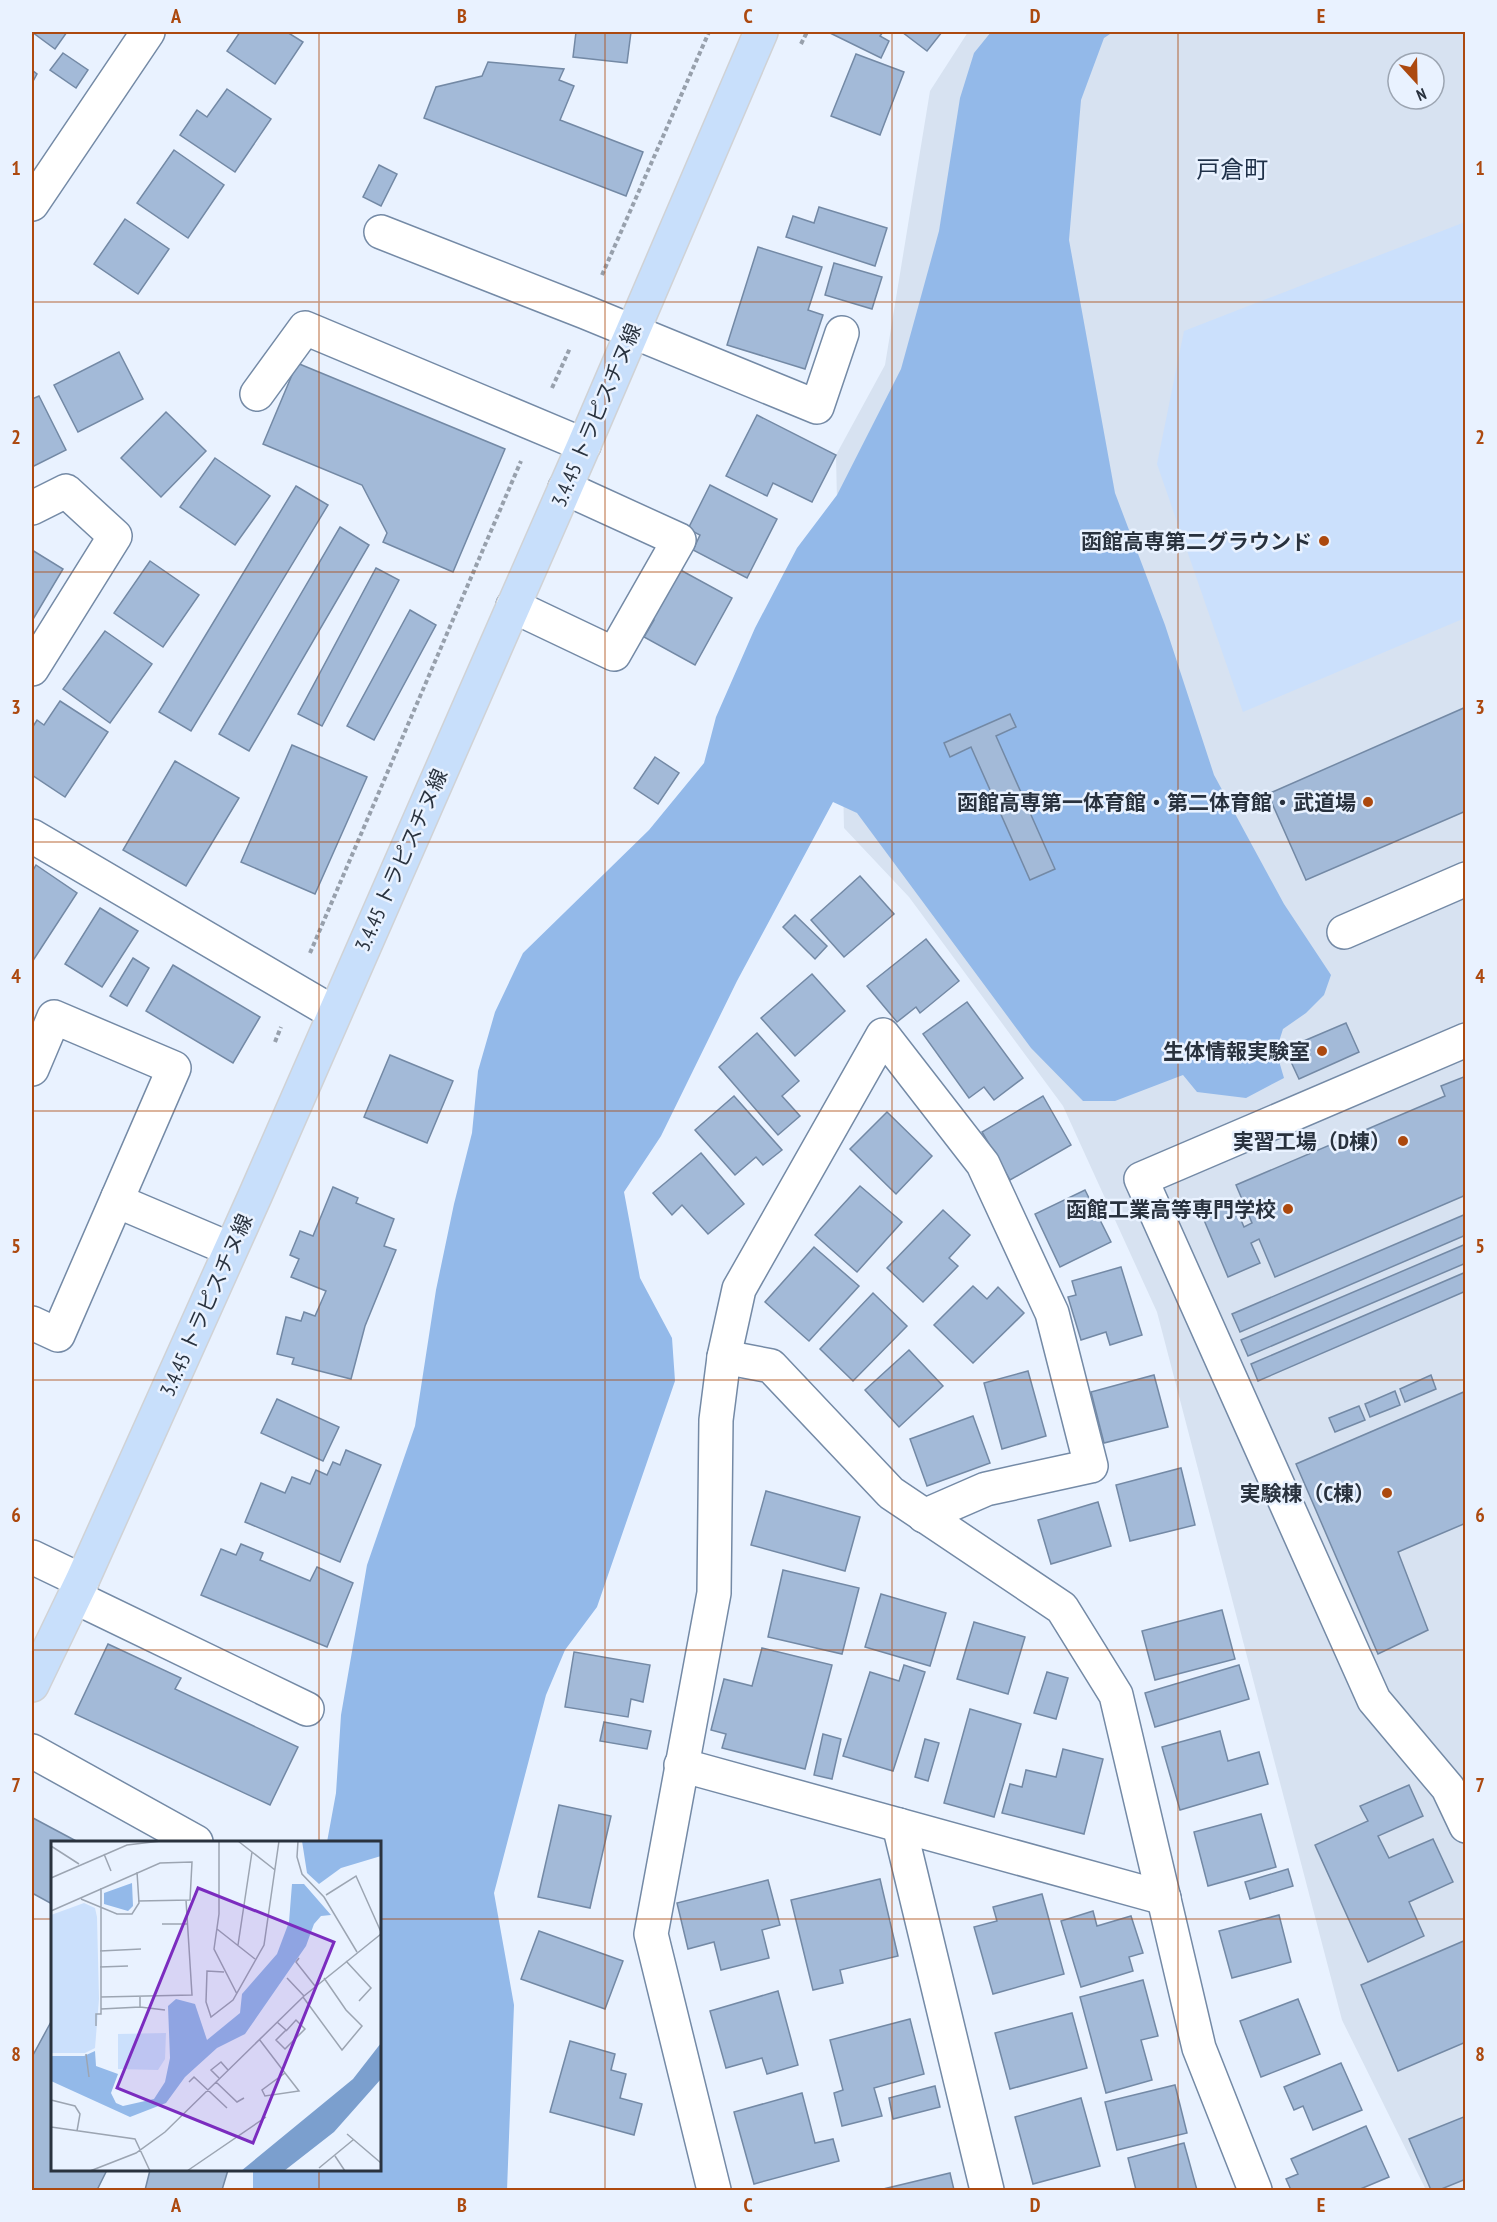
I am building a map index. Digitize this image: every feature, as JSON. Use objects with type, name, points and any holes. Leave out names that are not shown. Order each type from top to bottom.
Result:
[{"type":"main road","name":"3.4.45 トラピスチヌ線","points":[[32,1685],[79,1589],[230,1249],[584,445],[761,32]]},
{"type":"street","points":[[32,204],[148,32]]},
{"type":"street","points":[[381,232],[633,331],[817,407],[842,333]]},
{"type":"street","points":[[257,394],[305,328],[584,445]]},
{"type":"street","points":[[513,606],[614,654],[679,540],[565,488]]},
{"type":"street","points":[[32,508],[66,491],[115,536],[32,669]]},
{"type":"street","points":[[32,836],[334,1013]]},
{"type":"street","points":[[1344,932],[1466,879]]},
{"type":"street","points":[[32,1069],[54,1017],[174,1068],[58,1335],[32,1323]]},
{"type":"street","points":[[714,2190],[651,1934],[714,1593],[716,1420],[724,1357],[739,1289],[883,1035],[983,1164],[1052,1313],[1091,1466],[986,1489],[924,1516]]},
{"type":"street","points":[[1466,1040],[1141,1179],[1374,1700],[1448,1788],[1466,1826]]},
{"type":"street","points":[[118,1197],[117,1201],[230,1249]]},
{"type":"street","points":[[724,1357],[771,1366],[891,1493],[1062,1608],[1116,1695],[1199,2048],[1255,2190]]},
{"type":"street","points":[[32,1557],[79,1589],[307,1709]]},
{"type":"street","points":[[32,1751],[194,1841]]},
{"type":"street","points":[[681,1765],[1164,1898]]},
{"type":"street","points":[[900,1824],[987,2190]]},
{"type":"path","points":[[274,1046],[294,990],[536,424],[709,32]]},
{"type":"shaded area","name":"函館工業高等専門学校","points":[[968,32],[1465,32],[1465,2190],[1426,2190],[1342,2020],[1157,1312],[1063,1106],[909,897],[844,828],[836,455],[885,365],[930,91]]},
{"type":"shaded area","points":[[991,32],[1113,32],[1104,38],[1081,100],[1069,240],[1115,493],[1165,625],[1214,775],[1284,904],[1331,975],[1324,995],[1306,1013],[1283,1029],[1276,1051],[1284,1078],[1246,1098],[1197,1092],[1183,1075],[1115,1101],[1083,1101],[1031,1048],[857,813],[833,802],[737,981],[661,1136],[624,1192],[640,1278],[672,1338],[675,1381],[597,1607],[565,1650],[546,1695],[494,1893],[514,2005],[507,2190],[253,2190],[253,2171],[381,2171],[381,1841],[327,1841],[336,1793],[341,1715],[367,1565],[415,1426],[436,1290],[472,1133],[478,1071],[495,1012],[523,953],[649,830],[704,763],[716,717],[755,628],[797,548],[837,495],[901,369],[939,231],[960,98],[974,53]]},
{"type":"shaded area","name":"函館高専第二グラウンド","points":[[1465,222],[1465,618],[1243,712],[1157,464],[1184,331]]},
{"type":"building","points":[[32,32],[67,32],[55,49]]},
{"type":"building","points":[[240,32],[287,32],[303,42],[275,84],[227,51]]},
{"type":"building","points":[[576,32],[631,32],[627,63],[573,57]]},
{"type":"building","points":[[828,32],[883,32],[880,36],[889,41],[881,58]]},
{"type":"building","points":[[902,32],[942,32],[927,51]]},
{"type":"building","points":[[63,53],[88,70],[76,88],[50,70]]},
{"type":"building","points":[[856,54],[904,72],[880,135],[831,116]]},
{"type":"building","points":[[488,62],[564,69],[559,80],[574,86],[560,120],[643,152],[626,196],[424,118],[436,87],[482,76]]},
{"type":"building","points":[[32,70],[37,74],[32,83]]},
{"type":"building","points":[[227,89],[271,119],[235,172],[180,135],[197,110],[207,117]]},
{"type":"building","points":[[174,150],[224,185],[188,238],[137,203]]},
{"type":"building","points":[[379,165],[397,174],[381,206],[363,197]]},
{"type":"building","points":[[819,207],[887,228],[875,266],[786,237],[793,216],[814,223]]},
{"type":"building","points":[[125,219],[169,249],[138,294],[94,264]]},
{"type":"building","points":[[758,247],[822,267],[808,310],[823,315],[805,369],[727,345]]},
{"type":"building","points":[[834,263],[882,277],[872,309],[825,295]]},
{"type":"building","points":[[119,352],[143,399],[78,432],[54,385]]},
{"type":"building","points":[[297,363],[505,449],[453,572],[383,542],[387,533],[362,485],[263,444]]},
{"type":"building","points":[[39,396],[66,450],[32,467],[32,399]]},
{"type":"building","points":[[166,412],[206,451],[161,497],[121,458]]},
{"type":"building","points":[[757,415],[836,455],[812,502],[773,483],[767,496],[726,476]]},
{"type":"building","points":[[215,458],[270,496],[235,545],[180,507]]},
{"type":"building","points":[[710,485],[777,519],[747,578],[693,550],[700,535],[688,529]]},
{"type":"building","points":[[296,486],[328,505],[191,731],[159,712]]},
{"type":"building","points":[[340,527],[369,545],[249,751],[219,734]]},
{"type":"building","points":[[32,550],[63,569],[32,621]]},
{"type":"building","points":[[150,561],[199,595],[163,647],[114,613]]},
{"type":"building","points":[[675,567],[732,598],[695,665],[644,637],[654,620],[648,616]]},
{"type":"building","points":[[376,568],[399,580],[322,726],[298,714]]},
{"type":"building","points":[[410,610],[436,625],[374,740],[347,726]]},
{"type":"building","points":[[105,631],[152,664],[110,723],[63,689]]},
{"type":"building","points":[[60,701],[108,732],[65,797],[32,775],[32,728],[37,720],[44,725]]},
{"type":"building","name":"函館高専第一体育館・第二体育館・武道場","points":[[1466,707],[1466,811],[1306,880],[1268,794]]},
{"type":"building","points":[[1010,714],[1016,727],[996,736],[1055,869],[1030,880],[971,747],[950,757],[944,743]]},
{"type":"building","points":[[292,745],[367,777],[315,894],[241,862]]},
{"type":"building","points":[[655,757],[679,773],[658,804],[634,788]]},
{"type":"building","points":[[175,761],[239,798],[186,886],[123,850]]},
{"type":"building","points":[[36,865],[77,893],[34,959],[32,957],[32,872]]},
{"type":"building","points":[[860,876],[894,914],[844,957],[811,920]]},
{"type":"building","points":[[100,908],[138,931],[102,987],[65,964]]},
{"type":"building","points":[[795,915],[827,946],[815,959],[783,927]]},
{"type":"building","points":[[926,939],[959,981],[920,1013],[916,1007],[897,1022],[867,986]]},
{"type":"building","points":[[133,958],[149,968],[127,1006],[110,996]]},
{"type":"building","points":[[173,965],[260,1017],[233,1063],[146,1011]]},
{"type":"building","points":[[812,974],[845,1011],[795,1056],[761,1018]]},
{"type":"building","points":[[967,1002],[1023,1078],[994,1100],[984,1087],[969,1098],[923,1034]]},
{"type":"building","name":"生体情報実験室","points":[[1346,1023],[1359,1052],[1299,1079],[1285,1049]]},
{"type":"building","points":[[757,1033],[799,1081],[782,1096],[800,1116],[778,1135],[719,1067]]},
{"type":"building","points":[[390,1055],[453,1081],[427,1143],[364,1117]]},
{"type":"building","name":"実習工場（D棟）","points":[[1466,1076],[1466,1195],[1275,1277],[1259,1239],[1251,1243],[1260,1263],[1228,1277],[1201,1213],[1232,1199],[1244,1227],[1252,1223],[1236,1185],[1445,1096],[1441,1086]]},
{"type":"building","points":[[734,1096],[782,1150],[763,1165],[756,1157],[735,1175],[695,1130]]},
{"type":"building","points":[[1043,1096],[1071,1145],[1010,1180],[982,1132]]},
{"type":"building","points":[[887,1112],[932,1156],[896,1194],[850,1149]]},
{"type":"building","points":[[701,1153],[744,1204],[708,1234],[682,1205],[672,1215],[653,1193]]},
{"type":"building","points":[[860,1186],[902,1222],[857,1272],[815,1235]]},
{"type":"building","points":[[333,1187],[358,1198],[356,1203],[394,1219],[384,1246],[396,1250],[365,1326],[351,1379],[292,1364],[294,1358],[277,1354],[286,1317],[301,1321],[304,1312],[315,1316],[326,1291],[291,1277],[299,1259],[290,1255],[300,1231],[313,1236]]},
{"type":"building","points":[[1085,1190],[1111,1242],[1060,1267],[1035,1214]]},
{"type":"building","points":[[943,1210],[970,1235],[949,1258],[958,1266],[923,1302],[887,1268]]},
{"type":"building","points":[[1466,1214],[1466,1235],[1240,1332],[1232,1314]]},
{"type":"building","points":[[1466,1244],[1466,1263],[1248,1356],[1241,1340]]},
{"type":"building","points":[[814,1247],[859,1286],[809,1341],[765,1302]]},
{"type":"building","points":[[1121,1267],[1142,1335],[1110,1345],[1106,1332],[1081,1340],[1068,1297],[1076,1295],[1072,1281]]},
{"type":"building","points":[[1466,1272],[1466,1291],[1258,1381],[1251,1364]]},
{"type":"building","points":[[973,1286],[987,1299],[998,1287],[1024,1313],[973,1363],[934,1325]]},
{"type":"building","points":[[873,1293],[907,1326],[853,1381],[820,1349]]},
{"type":"building","points":[[909,1350],[943,1386],[899,1427],[865,1390]]},
{"type":"building","points":[[1028,1371],[1046,1436],[1002,1449],[984,1383]]},
{"type":"building","points":[[1154,1375],[1168,1427],[1104,1443],[1091,1392]]},
{"type":"building","points":[[1431,1375],[1436,1389],[1405,1402],[1400,1389]]},
{"type":"building","points":[[1395,1391],[1400,1405],[1370,1417],[1365,1404]]},
{"type":"building","name":"実験棟（C棟）","points":[[1466,1391],[1466,1523],[1398,1552],[1428,1630],[1378,1654],[1296,1464]]},
{"type":"building","points":[[277,1399],[339,1427],[323,1461],[261,1433]]},
{"type":"building","points":[[1359,1406],[1365,1420],[1335,1432],[1329,1418]]},
{"type":"building","points":[[973,1416],[990,1463],[927,1486],[910,1439]]},
{"type":"building","points":[[346,1450],[381,1465],[340,1562],[245,1522],[261,1483],[285,1493],[292,1477],[310,1484],[316,1470],[327,1475],[333,1462],[340,1465]]},
{"type":"building","points":[[1181,1468],[1195,1525],[1130,1541],[1116,1485]]},
{"type":"building","points":[[766,1491],[860,1517],[845,1571],[751,1545]]},
{"type":"building","points":[[1098,1502],[1111,1546],[1051,1564],[1038,1520]]},
{"type":"building","points":[[241,1544],[263,1553],[260,1560],[310,1581],[317,1567],[353,1583],[327,1647],[201,1595],[221,1549],[236,1555]]},
{"type":"building","points":[[783,1570],[859,1588],[842,1654],[768,1637]]},
{"type":"building","points":[[881,1594],[946,1613],[930,1666],[865,1647]]},
{"type":"building","points":[[1222,1610],[1235,1659],[1155,1680],[1142,1631]]},
{"type":"building","points":[[974,1622],[1025,1637],[1008,1694],[957,1679]]},
{"type":"building","points":[[108,1644],[181,1678],[175,1689],[298,1747],[270,1805],[75,1714]]},
{"type":"building","points":[[762,1648],[832,1665],[805,1769],[722,1748],[726,1734],[711,1730],[724,1679],[752,1686]]},
{"type":"building","points":[[574,1652],[650,1665],[643,1702],[631,1699],[628,1717],[565,1707]]},
{"type":"building","points":[[904,1665],[925,1672],[893,1771],[843,1756],[870,1672],[899,1681]]},
{"type":"building","points":[[1239,1665],[1249,1699],[1155,1727],[1145,1693]]},
{"type":"building","points":[[1047,1672],[1068,1678],[1056,1719],[1034,1713]]},
{"type":"building","points":[[970,1709],[1021,1724],[994,1817],[944,1803]]},
{"type":"building","points":[[604,1722],[651,1731],[647,1749],[600,1741]]},
{"type":"building","points":[[1220,1731],[1228,1761],[1259,1752],[1268,1784],[1180,1810],[1162,1747]]},
{"type":"building","points":[[823,1734],[841,1739],[832,1779],[814,1775]]},
{"type":"building","points":[[925,1739],[939,1743],[928,1781],[915,1777]]},
{"type":"building","points":[[1063,1749],[1103,1759],[1084,1834],[1002,1813],[1010,1784],[1022,1787],[1026,1770],[1056,1777]]},
{"type":"building","points":[[1409,1785],[1423,1816],[1378,1836],[1389,1858],[1433,1839],[1453,1882],[1409,1902],[1424,1936],[1368,1962],[1315,1845],[1368,1821],[1360,1806]]},
{"type":"building","points":[[559,1805],[611,1816],[590,1908],[538,1897]]},
{"type":"building","points":[[1261,1814],[1276,1867],[1208,1886],[1194,1832]]},
{"type":"building","points":[[33,1818],[76,1841],[51,1841],[51,1903],[32,1893]]},
{"type":"building","points":[[1288,1869],[1293,1886],[1250,1899],[1245,1882]]},
{"type":"building","points":[[880,1879],[898,1956],[840,1970],[843,1983],[813,1990],[791,1900]]},
{"type":"building","points":[[768,1880],[780,1925],[762,1930],[769,1958],[721,1970],[714,1942],[688,1949],[677,1903]]},
{"type":"building","points":[[1042,1894],[1064,1974],[993,1994],[974,1927],[997,1921],[993,1907]]},
{"type":"building","points":[[1093,1911],[1097,1926],[1131,1916],[1143,1953],[1129,1957],[1133,1971],[1081,1987],[1061,1921]]},
{"type":"building","points":[[1279,1915],[1291,1962],[1232,1978],[1219,1931]]},
{"type":"building","points":[[539,1931],[623,1961],[605,2009],[521,1979]]},
{"type":"building","points":[[1466,1940],[1466,2042],[1398,2071],[1361,1985]]},
{"type":"building","points":[[1143,1980],[1158,2036],[1141,2040],[1152,2080],[1106,2093],[1080,1997]]},
{"type":"building","points":[[778,1991],[798,2065],[767,2074],[762,2058],[726,2068],[710,2011]]},
{"type":"building","points":[[1298,1999],[1320,2054],[1261,2077],[1240,2021]]},
{"type":"building","points":[[1072,2013],[1087,2068],[1010,2089],[995,2033]]},
{"type":"building","points":[[910,2019],[924,2074],[874,2088],[882,2116],[842,2126],[834,2093],[843,2090],[830,2040]]},
{"type":"building","points":[[51,2022],[51,2171],[106,2171],[97,2190],[32,2190],[32,2057]]},
{"type":"building","points":[[570,2041],[615,2054],[611,2070],[626,2074],[620,2098],[642,2104],[634,2135],[550,2112]]},
{"type":"building","points":[[1341,2063],[1362,2110],[1313,2130],[1303,2106],[1294,2110],[1284,2087]]},
{"type":"building","points":[[1175,2085],[1187,2133],[1117,2150],[1105,2102]]},
{"type":"building","points":[[935,2086],[940,2107],[893,2119],[889,2098]]},
{"type":"building","points":[[802,2093],[815,2143],[833,2139],[839,2161],[754,2184],[734,2112]]},
{"type":"building","points":[[1081,2098],[1100,2166],[1033,2184],[1015,2117]]},
{"type":"building","points":[[1466,2116],[1466,2179],[1439,2190],[1431,2190],[1409,2139]]},
{"type":"building","points":[[1366,2126],[1389,2177],[1358,2190],[1291,2190],[1286,2179],[1298,2174],[1291,2159]]},
{"type":"building","points":[[1184,2143],[1197,2190],[1136,2190],[1128,2158]]},
{"type":"building","points":[[150,2171],[228,2171],[222,2190],[145,2190]]},
{"type":"building","points":[[950,2173],[954,2190],[879,2190]]},
{"type":"place","name":"函館高専第二グラウンド","points":[[1324,541]]},
{"type":"place","name":"函館高専第一体育館・第二体育館・武道場","points":[[1368,802]]},
{"type":"place","name":"生体情報実験室","points":[[1322,1051]]},
{"type":"place","name":"実習工場（D棟）","points":[[1403,1141]]},
{"type":"place","name":"函館工業高等専門学校","points":[[1288,1209]]},
{"type":"place","name":"実験棟（C棟）","points":[[1387,1493]]},
{"type":"district","name":"戸倉町","points":[[1232,169]]}]
